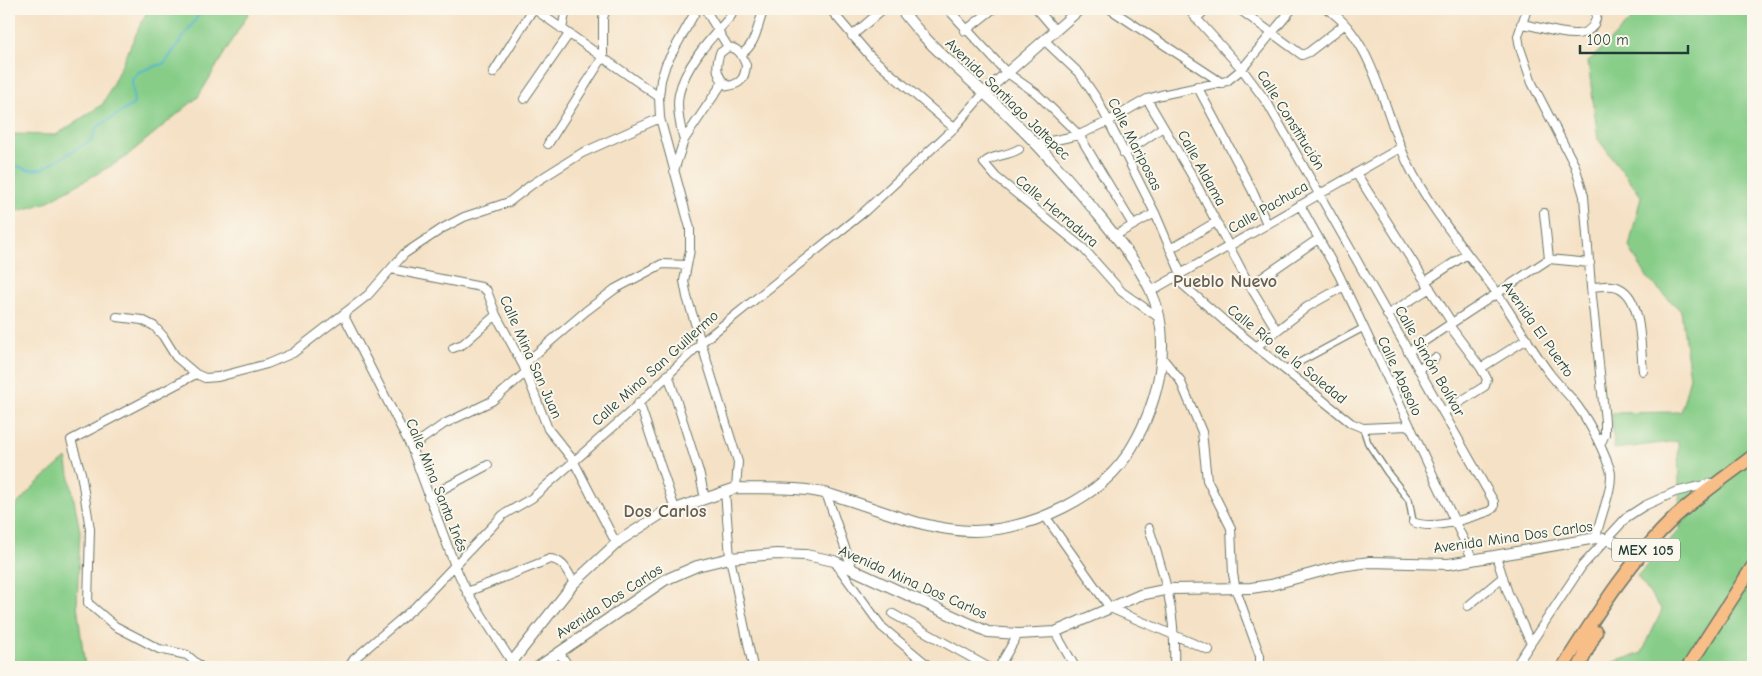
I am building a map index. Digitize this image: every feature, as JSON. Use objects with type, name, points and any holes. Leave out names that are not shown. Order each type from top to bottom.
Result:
[{"type":"main road","name":"MEX 105","points":[[1563,667],[1616,586],[1638,558],[1675,518],[1719,481],[1753,456]]},
{"type":"main road","points":[[1688,667],[1753,566]]},
{"type":"main road","points":[[1579,667],[1588,645],[1610,608],[1616,586]]},
{"type":"street","points":[[494,73],[534,9],[659,98]]},
{"type":"street","points":[[562,30],[566,9]]},
{"type":"street","points":[[548,144],[603,57],[603,18],[606,9]]},
{"type":"street","points":[[697,9],[666,64],[660,80],[660,118],[690,228],[684,281],[695,325],[702,342],[738,462],[736,488]]},
{"type":"street","points":[[705,9],[728,47]]},
{"type":"street","points":[[684,140],[679,120],[679,93],[690,68],[734,9]]},
{"type":"street","points":[[741,54],[747,51],[756,35],[764,9]]},
{"type":"street","points":[[830,9],[870,56],[954,128]]},
{"type":"street","points":[[852,36],[882,9]]},
{"type":"street","points":[[948,9],[965,31],[1006,72],[1036,93],[1079,135],[1133,225]]},
{"type":"street","points":[[965,31],[993,9]]},
{"type":"street","points":[[1037,9],[1055,30]]},
{"type":"street","points":[[984,93],[1080,9]]},
{"type":"street","points":[[1110,9],[1222,83]]},
{"type":"street","name":"Calle Constitución","points":[[1188,9],[1242,69],[1268,104],[1320,194]]},
{"type":"street","points":[[1196,19],[1206,9]]},
{"type":"street","points":[[1239,9],[1302,55],[1309,52],[1344,25]]},
{"type":"street","points":[[1037,144],[1079,135],[1107,122],[1147,99],[1198,86],[1222,83],[1242,69],[1292,9]]},
{"type":"street","name":"Avenida El Puerto","points":[[1327,9],[1344,25],[1370,63],[1400,148],[1412,173],[1467,254],[1497,293],[1550,374],[1586,419],[1600,445],[1611,472],[1612,486],[1604,502],[1596,538]]},
{"type":"street","points":[[1527,9],[1521,24],[1519,42],[1532,83],[1575,166],[1582,188],[1606,434],[1600,445]]},
{"type":"street","points":[[1521,24],[1536,25],[1566,34],[1582,34],[1591,28],[1597,20],[1597,9]]},
{"type":"street","name":"Avenida Santiago Jaltepec","points":[[510,665],[574,583],[616,544],[661,514],[724,491],[736,488],[826,493],[927,525],[975,531],[1011,525],[1045,516],[1092,491],[1114,473],[1128,456],[1148,418],[1163,359],[1158,317],[1151,291],[1116,235],[1037,144],[936,50],[907,11]]},
{"type":"street","points":[[524,99],[569,34]]},
{"type":"street","name":"Calle Mariposas","points":[[1044,40],[1080,74],[1097,99],[1107,122],[1155,212],[1170,250],[1177,275]]},
{"type":"street","points":[[728,47],[734,48],[741,54],[746,66],[742,80],[737,84],[728,86],[723,82],[717,70],[720,52],[728,47]]},
{"type":"street","points":[[674,171],[684,140],[723,82]]},
{"type":"street","points":[[1198,86],[1252,190],[1267,224]]},
{"type":"street","name":"Calle Mina San Guillermo","points":[[349,667],[354,659],[415,607],[503,515],[532,498],[639,402],[702,342],[864,212],[954,128],[984,93]]},
{"type":"street","name":"Calle Aldama","points":[[1147,99],[1250,286],[1276,329]]},
{"type":"street","points":[[117,317],[142,320],[154,326],[163,336],[176,357],[196,374],[205,378],[218,377],[267,364],[293,353],[310,342],[368,295],[404,254],[443,228],[464,217],[509,202],[531,185],[582,153],[660,118]]},
{"type":"street","points":[[1124,154],[1163,127]]},
{"type":"street","name":"Calle Pachuca","points":[[1151,291],[1400,148]]},
{"type":"street","name":"Calle Herradura","points":[[1019,149],[1005,157],[996,156],[984,163],[996,177],[1083,248],[1122,292],[1158,317]]},
{"type":"street","points":[[1356,173],[1428,284],[1450,324],[1487,379],[1485,386],[1444,412]]},
{"type":"street","name":"Calle Simón Bolívar","points":[[1320,194],[1494,502],[1494,507],[1490,511],[1455,522]]},
{"type":"street","name":"Calle Abasolo","points":[[1300,205],[1344,286],[1408,426],[1473,560]]},
{"type":"street","points":[[1116,235],[1155,212]]},
{"type":"street","points":[[1544,213],[1549,259]]},
{"type":"street","points":[[1170,250],[1216,222]]},
{"type":"street","points":[[1250,286],[1318,239]]},
{"type":"street","points":[[1387,315],[1467,254]]},
{"type":"street","points":[[1408,352],[1549,259],[1590,263]]},
{"type":"street","points":[[411,447],[444,424],[492,401],[586,311],[615,289],[662,264],[687,265]]},
{"type":"street","name":"Calle Mina San Juan","points":[[391,269],[487,291],[496,315],[524,369],[548,429],[573,460],[616,544]]},
{"type":"street","name":"Calle Río de la Soledad","points":[[1177,275],[1256,347],[1351,423],[1363,428]]},
{"type":"street","points":[[1256,347],[1276,329],[1307,307],[1344,286]]},
{"type":"street","points":[[1591,287],[1615,286],[1632,297],[1636,310],[1643,371]]},
{"type":"street","name":"Calle Mina Santa Inés","points":[[343,314],[411,447],[428,497],[467,592],[510,665]]},
{"type":"street","points":[[453,348],[463,344],[496,315]]},
{"type":"street","points":[[1285,370],[1363,328]]},
{"type":"street","points":[[1481,368],[1527,339]]},
{"type":"street","points":[[1418,369],[1435,358]]},
{"type":"street","points":[[1163,359],[1180,380],[1202,432],[1207,480],[1232,528],[1233,574],[1236,590],[1260,656],[1260,667]]},
{"type":"street","points":[[196,374],[71,440],[81,473],[90,529],[88,603],[115,626],[159,649],[187,655],[201,667]]},
{"type":"street","points":[[668,374],[700,475],[705,499]]},
{"type":"street","points":[[639,402],[676,509]]},
{"type":"street","points":[[1408,426],[1363,428],[1368,443],[1409,500],[1413,522],[1419,525],[1455,522]]},
{"type":"street","points":[[428,497],[488,465]]},
{"type":"street","name":"Avenida Mina Dos Carlos","points":[[1610,539],[1627,517],[1644,506],[1675,492],[1719,481]]},
{"type":"street","points":[[724,491],[730,558],[753,667]]},
{"type":"street","points":[[826,493],[852,568]]},
{"type":"street","points":[[1045,516],[1110,608],[1209,650]]},
{"type":"street","points":[[1149,528],[1169,589],[1175,635],[1174,667]]},
{"type":"street","name":"Avenida Mina Dos Carlos","points":[[730,558],[776,554],[806,555],[834,561],[943,613],[988,632],[1018,634],[1055,632],[1140,595],[1169,589],[1236,590],[1271,585],[1329,568],[1370,562],[1449,564],[1596,538],[1610,539],[1622,544],[1638,558]]},
{"type":"street","points":[[1515,667],[1530,641],[1582,566],[1610,539]]},
{"type":"street","points":[[1496,556],[1530,641]]},
{"type":"street","name":"Avenida Dos Carlos","points":[[538,667],[665,580],[697,566],[730,558]]},
{"type":"street","points":[[467,592],[550,559],[557,560],[564,566],[574,583]]},
{"type":"street","points":[[834,561],[882,627],[930,667]]},
{"type":"street","points":[[1468,606],[1503,577]]},
{"type":"street","points":[[893,614],[988,667]]},
{"type":"street","points":[[1055,632],[1075,667]]},
{"type":"street","points":[[1000,667],[1018,634]]},
{"type":"street","points":[[559,652],[569,667]]},
{"type":"green space","points":[[148,9],[248,9],[248,14],[198,97],[123,159],[45,203],[9,214],[9,134],[56,135],[103,104]]},
{"type":"green space","points":[[1632,9],[1753,9],[1753,667],[1598,667],[1642,653],[1662,610],[1637,576],[1680,529],[1678,441],[1614,449],[1612,413],[1681,412],[1690,377],[1681,311],[1649,280],[1629,247],[1641,196],[1598,139],[1588,62],[1634,17]]},
{"type":"green space","points":[[66,458],[80,531],[77,605],[85,667],[9,667],[9,513],[33,487]]},
{"type":"waterway","points":[[9,166],[12,164],[28,170],[42,169],[92,140],[96,128],[134,104],[132,79],[138,72],[165,63],[203,9]]},
{"type":"district","name":"Pueblo Nuevo","points":[[1225,281]]},
{"type":"district","name":"Dos Carlos","points":[[665,511]]}]
